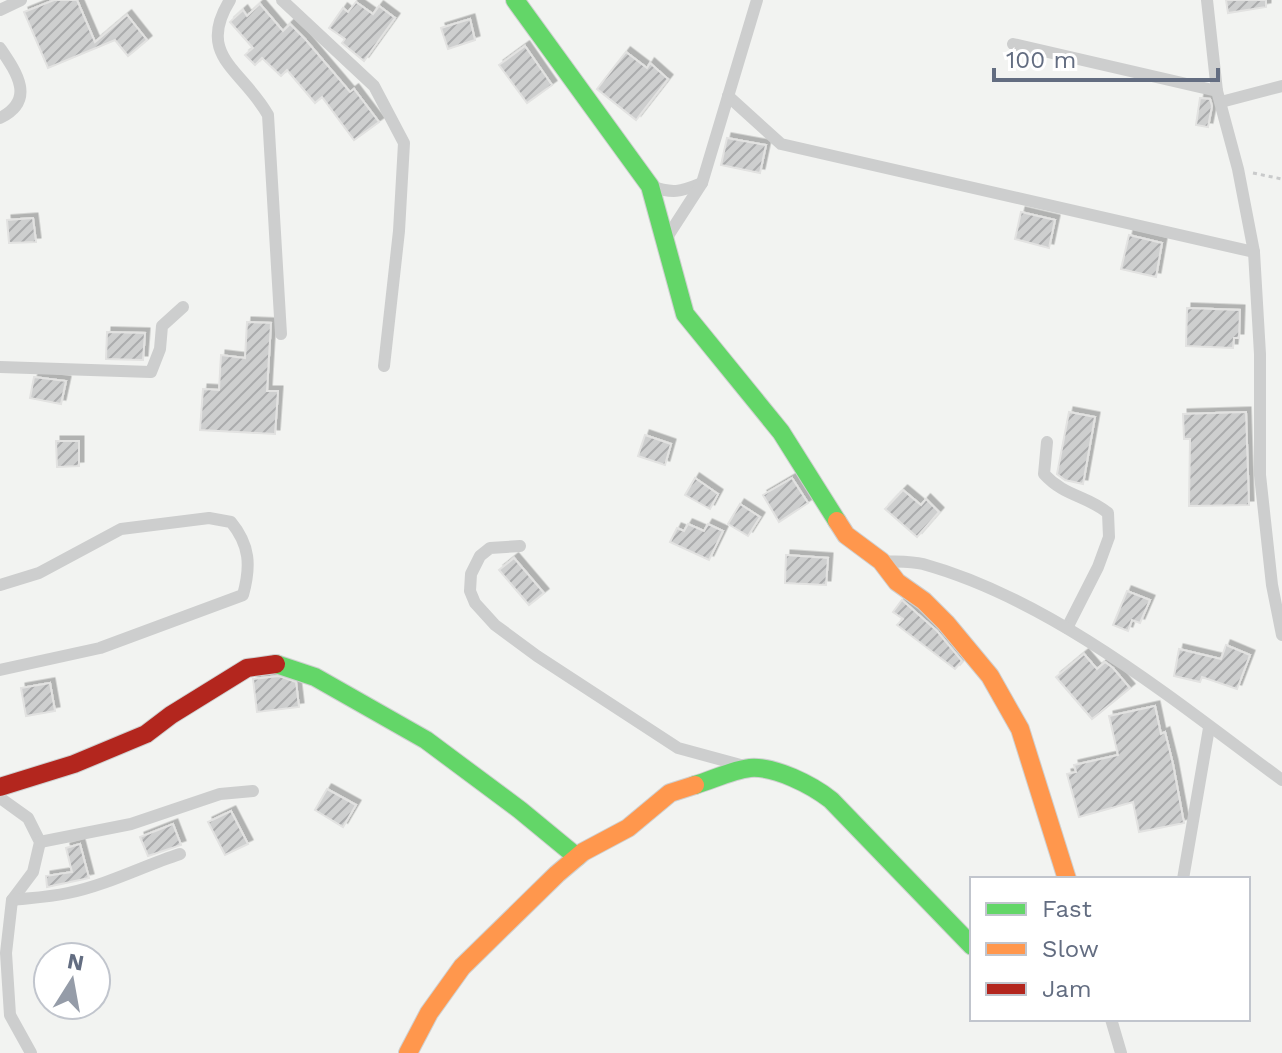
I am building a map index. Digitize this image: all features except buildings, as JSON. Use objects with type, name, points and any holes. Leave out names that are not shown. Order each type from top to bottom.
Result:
[{"type":"street","points":[[0,10],[21,0]]},
{"type":"street","points":[[230,0],[222,14],[215,39],[224,59],[257,96],[268,115],[281,334]]},
{"type":"street","points":[[282,0],[374,86],[404,143],[399,231],[384,366]]},
{"type":"street","points":[[515,0],[650,186],[685,314],[781,432],[846,535],[881,561],[897,582],[924,601],[990,676],[1020,729],[1066,877]]},
{"type":"street","points":[[664,242],[702,183],[757,0]]},
{"type":"street","points":[[1207,0],[1219,96],[1238,169],[1254,252],[1260,354],[1260,475],[1272,585],[1282,635]]},
{"type":"street","points":[[1013,44],[1219,96],[1282,86]]},
{"type":"street","points":[[0,48],[20,85],[20,102],[13,111],[0,118]]},
{"type":"street","points":[[728,96],[781,144],[1254,252]]},
{"type":"street","points":[[650,186],[668,192],[682,191],[702,183]]},
{"type":"street","points":[[0,367],[151,372],[160,349],[162,326],[183,307]]},
{"type":"street","points":[[1047,442],[1044,474],[1054,485],[1095,503],[1108,513],[1109,537],[1098,567],[1067,628]]},
{"type":"street","points":[[0,585],[39,573],[121,529],[209,518],[231,522],[243,535],[249,552],[243,595],[100,648],[0,670]]},
{"type":"street","points":[[520,546],[490,548],[480,556],[471,574],[470,591],[475,603],[495,625],[678,748],[785,775],[812,785],[831,800],[970,944]]},
{"type":"street","points":[[881,561],[921,563],[1046,614],[1282,779]]},
{"type":"street","points":[[0,787],[74,764],[146,734],[247,668],[280,663],[315,677],[426,740],[577,857]]},
{"type":"street","points":[[1183,877],[1209,728]]},
{"type":"street","points":[[408,1053],[429,1013],[462,967],[577,857],[628,828],[670,793],[751,768]]},
{"type":"street","points":[[40,842],[131,824],[220,794],[253,791]]},
{"type":"street","points":[[0,798],[28,818],[40,842],[33,872],[12,900],[6,953],[10,1015],[31,1053]]},
{"type":"street","points":[[12,900],[69,893],[180,854]]},
{"type":"street","points":[[1112,1021],[1121,1053]]},
{"type":"path","points":[[1238,169],[1282,179]]},
{"type":"traffic: fast","points":[[515,0],[650,186],[685,314],[781,432],[837,521]]},
{"type":"traffic: fast","points":[[276,664],[315,677],[426,740],[577,857]]},
{"type":"traffic: fast","points":[[695,785],[736,771],[760,768],[782,773],[814,788],[831,800],[970,944]]},
{"type":"traffic: slow","points":[[837,521],[846,535],[881,561],[897,582],[924,601],[946,623],[990,676],[1020,729],[1066,877]]},
{"type":"traffic: slow","points":[[408,1053],[429,1013],[462,967],[557,874],[583,852],[628,828],[670,793],[695,785]]},
{"type":"traffic: jam","points":[[0,787],[74,764],[146,734],[247,668],[276,664]]}]
